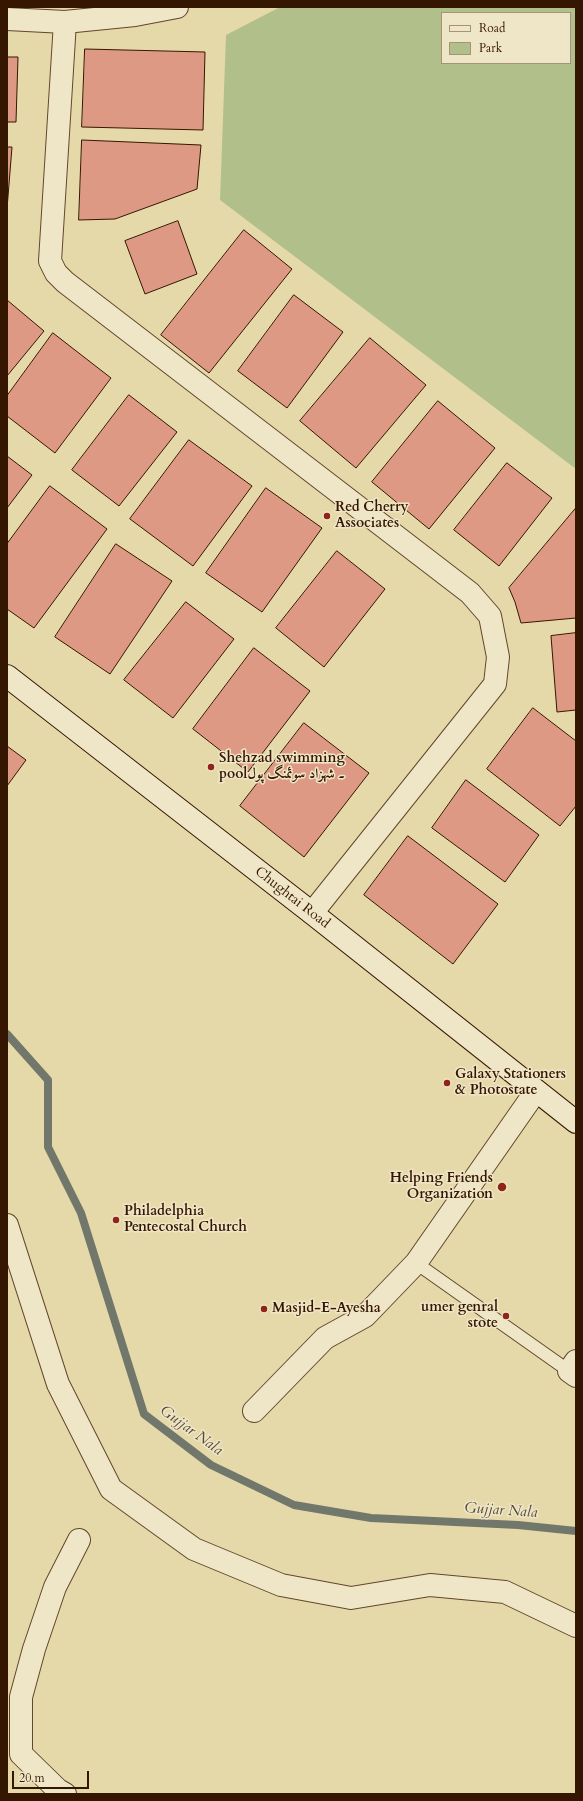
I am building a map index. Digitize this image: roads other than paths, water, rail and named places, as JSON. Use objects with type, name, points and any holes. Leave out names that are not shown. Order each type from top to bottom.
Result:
[{"type":"street","points":[[7,19],[65,22],[135,15],[177,7]]},
{"type":"street","points":[[65,22],[50,261],[56,273],[65,282],[470,593],[490,616],[498,657],[495,684],[312,913]]},
{"type":"street","name":"Chughtai Road","points":[[7,676],[312,913],[576,1122]]},
{"type":"street","points":[[254,1410],[325,1338],[365,1316],[416,1263],[536,1091]]},
{"type":"street","points":[[7,1225],[58,1384],[112,1489],[194,1549],[281,1585],[351,1598],[430,1585],[505,1592],[576,1626]]},
{"type":"street","points":[[65,1794],[58,1790],[21,1754],[21,1697],[34,1649],[55,1587],[79,1540]]},
{"type":"lane","points":[[416,1263],[574,1370]]},
{"type":"waterway","name":"Gujjar Nala","points":[[7,1034],[48,1080],[48,1147],[81,1213],[144,1414],[211,1465],[294,1505],[371,1518],[518,1525],[576,1531]]},
{"type":"place","name":"Red Cherry Associates","points":[[327,516]]},
{"type":"place","name":"Shehzad swimming pool۔ شہزاد سوئمنگ پول","points":[[211,767]]},
{"type":"place","name":"Galaxy Stationers & Photostate","points":[[447,1083]]},
{"type":"place","name":"Helping Friends Organization","points":[[502,1187]]},
{"type":"place","name":"Philadelphia Pentecostal Church","points":[[116,1220]]},
{"type":"place","name":"Masjid-E-Ayesha","points":[[264,1309]]},
{"type":"place","name":"umer genral stote","points":[[506,1316]]}]
